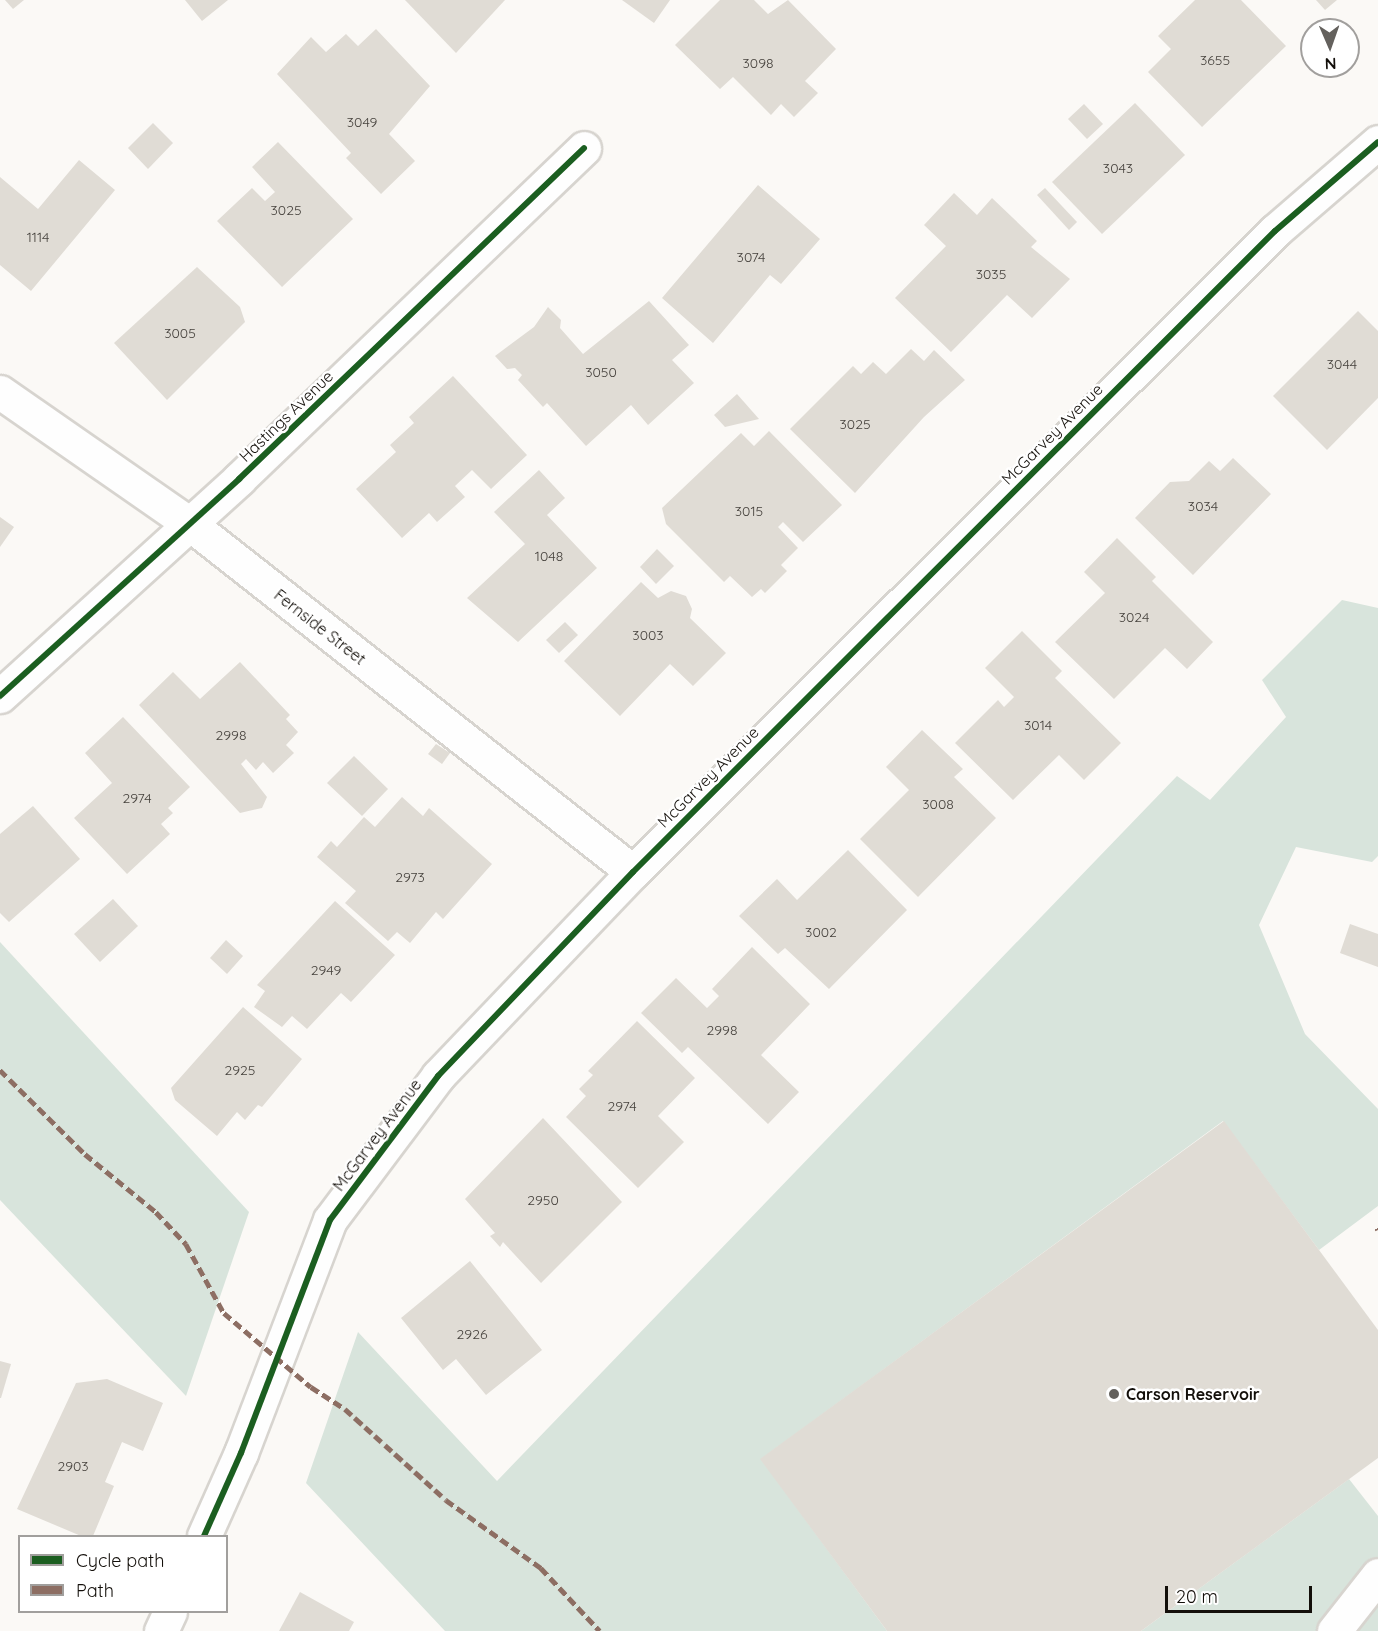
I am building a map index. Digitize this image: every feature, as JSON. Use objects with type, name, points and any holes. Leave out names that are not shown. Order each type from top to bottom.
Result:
[{"type":"street","name":"McGarvey Avenue","points":[[204,1535],[241,1453],[330,1220],[438,1076],[633,872],[1275,231],[1378,142]]},
{"type":"street","name":"Hastings Avenue","points":[[0,696],[190,524],[584,148]]},
{"type":"street","name":"Fernside Street","points":[[0,392],[190,524],[633,872]]},
{"type":"street","points":[[1334,1631],[1378,1575]]},
{"type":"street","points":[[161,1631],[169,1613]]},
{"type":"shaded area","points":[[1342,600],[1378,608],[1378,856],[1372,862],[1296,847],[1259,925],[1305,1034],[1378,1109],[1378,1206],[1319,1250],[1223,1121],[761,1459],[887,1631],[445,1631],[306,1483],[358,1332],[497,1481],[1177,776],[1210,800],[1286,717],[1262,680]]},
{"type":"shaded area","points":[[0,942],[249,1212],[186,1396],[0,1200]]},
{"type":"shaded area","points":[[1349,1479],[1378,1516],[1378,1631],[1141,1631]]},
{"type":"building","points":[[5,0],[24,0],[13,9]]},
{"type":"building","points":[[185,0],[228,0],[202,21]]},
{"type":"building","points":[[405,0],[505,0],[456,53]]},
{"type":"building","points":[[622,0],[670,0],[654,23]]},
{"type":"building","points":[[720,0],[754,0],[768,14],[788,0],[836,49],[805,81],[818,93],[794,117],[781,104],[771,115],[733,77],[720,89],[675,45]]},
{"type":"building","points":[[1195,0],[1241,0],[1286,46],[1202,127],[1148,72],[1171,49],[1158,36]]},
{"type":"building","points":[[1316,0],[1337,0],[1325,10]]},
{"type":"building","points":[[376,29],[430,86],[389,134],[415,161],[381,194],[346,158],[351,153],[277,74],[311,37],[326,52],[346,34],[358,46]]},
{"type":"building","points":[[1135,103],[1185,155],[1102,234],[1052,182]]},
{"type":"building","points":[[1084,104],[1103,124],[1087,139],[1068,119]]},
{"type":"building","points":[[153,123],[173,143],[148,169],[128,148]]},
{"type":"building","points":[[278,142],[353,219],[282,287],[217,221],[252,188],[265,201],[275,192],[252,167]]},
{"type":"building","points":[[79,160],[115,190],[31,291],[0,265],[0,177],[38,209]]},
{"type":"building","points":[[758,185],[820,239],[781,284],[770,275],[713,343],[662,298]]},
{"type":"building","points":[[1045,188],[1077,222],[1069,230],[1037,195]]},
{"type":"building","points":[[954,193],[977,215],[992,198],[1037,241],[1031,247],[1070,279],[1032,318],[1007,295],[951,352],[895,298],[946,246],[924,225]]},
{"type":"building","points":[[197,267],[240,307],[245,322],[167,400],[114,343]]},
{"type":"building","points":[[649,301],[689,345],[672,360],[694,383],[648,425],[631,405],[586,446],[547,403],[543,407],[518,380],[522,375],[515,368],[507,369],[495,356],[534,327],[548,307],[561,320],[560,328],[583,354]]},
{"type":"building","points":[[1358,311],[1378,331],[1378,398],[1327,450],[1273,396]]},
{"type":"building","points":[[911,349],[924,361],[934,350],[965,380],[924,417],[855,493],[790,429],[853,366],[861,374],[873,362],[886,374]]},
{"type":"building","points":[[453,376],[527,455],[491,489],[472,470],[455,486],[465,497],[437,522],[429,513],[402,538],[356,489],[396,452],[390,445],[414,423],[409,417]]},
{"type":"building","points":[[737,394],[759,419],[725,427],[714,415]]},
{"type":"building","points":[[769,431],[842,505],[803,542],[783,522],[778,527],[798,548],[781,565],[787,571],[765,593],[761,589],[752,597],[730,576],[724,582],[666,524],[662,508],[741,433],[754,446]]},
{"type":"building","points":[[1233,458],[1271,494],[1193,575],[1135,518],[1170,482],[1189,481],[1209,461],[1220,471]]},
{"type":"building","points":[[539,470],[565,498],[547,515],[597,568],[518,642],[467,598],[525,544],[494,512]]},
{"type":"building","points":[[0,517],[14,527],[0,547]]},
{"type":"building","points":[[1117,538],[1156,577],[1152,581],[1213,642],[1187,669],[1165,648],[1114,699],[1055,642],[1105,593],[1084,572]]},
{"type":"building","points":[[657,549],[674,566],[656,584],[640,567]]},
{"type":"building","points":[[641,582],[658,598],[671,591],[686,596],[692,609],[690,618],[726,653],[693,686],[670,664],[620,716],[564,661]]},
{"type":"building","points":[[565,622],[578,635],[559,653],[546,640]]},
{"type":"building","points":[[1022,631],[1062,671],[1055,678],[1121,743],[1084,780],[1059,755],[1013,800],[955,743],[998,700],[1004,707],[1014,697],[985,668]]},
{"type":"building","points":[[240,662],[290,715],[286,719],[298,732],[286,745],[294,753],[273,773],[263,762],[256,770],[246,759],[241,764],[267,797],[262,808],[240,813],[139,705],[173,672],[200,699]]},
{"type":"building","points":[[123,717],[190,787],[168,808],[173,813],[161,824],[170,834],[127,874],[74,818],[112,783],[85,753]]},
{"type":"building","points":[[922,730],[963,769],[954,777],[996,818],[918,897],[860,839],[909,790],[886,767]]},
{"type":"building","points":[[436,744],[450,753],[442,764],[428,754]]},
{"type":"building","points":[[354,756],[388,789],[362,816],[327,783]]},
{"type":"building","points":[[402,797],[423,816],[429,808],[492,864],[443,919],[436,912],[410,943],[397,932],[388,941],[345,903],[356,891],[317,857],[331,841],[337,847],[364,817],[375,827]]},
{"type":"building","points":[[33,806],[80,859],[9,922],[0,913],[0,834]]},
{"type":"building","points":[[848,850],[907,910],[829,989],[785,948],[778,954],[739,916],[777,879],[797,900]]},
{"type":"building","points":[[113,899],[138,926],[100,962],[74,934]]},
{"type":"building","points":[[335,901],[395,955],[351,1002],[341,993],[307,1029],[292,1016],[282,1027],[254,1007],[265,991],[257,985]]},
{"type":"building","points":[[1350,924],[1378,934],[1378,967],[1340,953]]},
{"type":"building","points":[[226,940],[243,956],[227,974],[210,958]]},
{"type":"building","points":[[752,947],[810,1004],[761,1055],[799,1092],[768,1124],[688,1047],[682,1053],[641,1013],[676,978],[707,1008],[719,996],[712,989]]},
{"type":"building","points":[[243,1007],[302,1059],[262,1107],[258,1105],[245,1120],[237,1112],[217,1136],[175,1100],[171,1088]]},
{"type":"building","points":[[637,1021],[695,1078],[658,1116],[684,1142],[638,1188],[566,1117],[586,1096],[579,1089],[593,1075],[588,1071]]},
{"type":"building","points":[[543,1118],[622,1202],[541,1283],[503,1242],[500,1247],[490,1236],[495,1233],[465,1199]]},
{"type":"building","name":"Carson Reservoir","points":[[1224,1121],[1378,1330],[1378,1458],[1141,1631],[887,1631],[760,1459]]},
{"type":"building","points":[[470,1261],[542,1350],[486,1395],[456,1359],[443,1370],[401,1318]]},
{"type":"building","points":[[0,1361],[11,1364],[1,1398],[0,1398]]},
{"type":"building","points":[[107,1379],[163,1403],[143,1451],[122,1442],[105,1482],[114,1486],[93,1535],[79,1535],[17,1509],[76,1383]]},
{"type":"building","points":[[300,1592],[354,1622],[349,1631],[279,1631]]},
{"type":"marked path","points":[[0,1070],[85,1154],[156,1212],[186,1244],[224,1313],[311,1387],[345,1409],[446,1500],[541,1568],[600,1631]]},
{"type":"cycle path","points":[[204,1535],[241,1453],[330,1220],[438,1076],[633,872],[1275,231],[1378,142]]},
{"type":"cycle path","points":[[0,696],[239,479],[584,148]]},
{"type":"place","name":"Carson Reservoir","points":[[1114,1394]]}]
